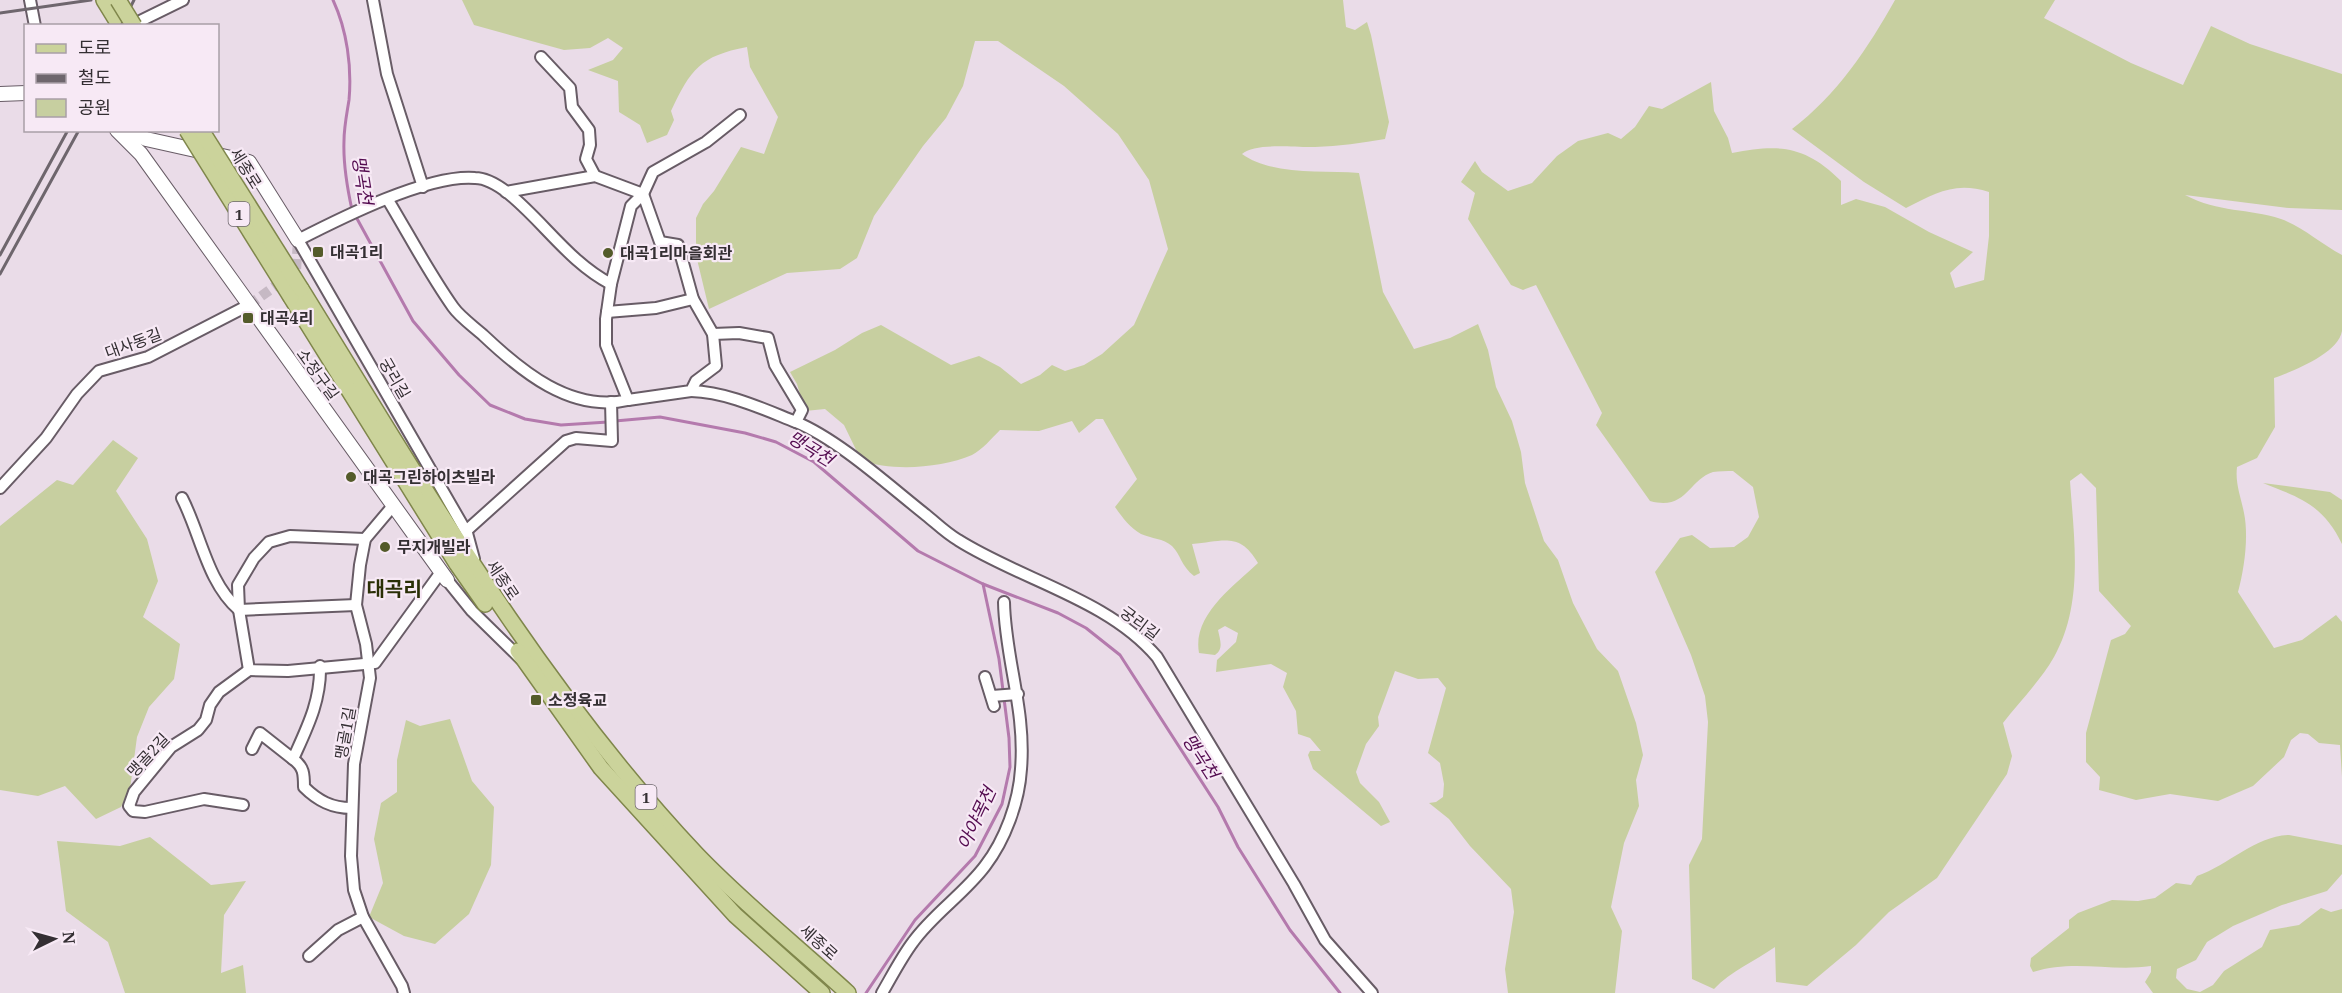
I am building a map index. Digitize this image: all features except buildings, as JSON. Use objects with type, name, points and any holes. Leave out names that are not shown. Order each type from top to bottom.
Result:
[{"type":"main road","points":[[104,0],[119,24]]},
{"type":"main road","points":[[118,0],[131,24]]},
{"type":"main road","name":"세종로","points":[[188,132],[296,293],[477,573],[556,687],[649,801],[699,857],[848,993]]},
{"type":"main road","name":"세종로","points":[[202,132],[457,564],[601,768],[735,915],[822,993]]},
{"type":"street","points":[[30,0],[35,24]]},
{"type":"street","points":[[136,24],[183,0]]},
{"type":"street","points":[[373,0],[387,74],[423,187]]},
{"type":"street","points":[[542,57],[570,88],[572,107],[589,130],[590,145],[586,159],[595,176]]},
{"type":"street","points":[[0,94],[24,93]]},
{"type":"street","points":[[628,400],[606,345],[611,284],[631,206],[643,194],[653,172],[706,142],[740,115]]},
{"type":"street","name":"소정구길","points":[[119,132],[141,154],[392,507],[444,576]]},
{"type":"street","points":[[131,132],[146,139],[249,162],[298,240],[383,202],[423,187],[451,178],[477,178],[506,192],[567,251],[596,276],[611,284]]},
{"type":"street","points":[[506,192],[595,176],[643,194],[660,242],[678,244],[693,299],[713,334],[716,366],[696,381],[691,391]]},
{"type":"street","name":"궁리길","points":[[383,202],[454,308],[494,346],[539,383],[559,392],[611,402],[691,391],[705,392],[744,402],[796,422],[810,428],[833,444],[956,540],[1069,595],[1122,625],[1145,642],[1157,657],[1294,884],[1324,940],[1372,993]]},
{"type":"street","name":"궁리길","points":[[298,240],[466,531],[477,573]]},
{"type":"street","points":[[607,312],[656,308],[693,299]]},
{"type":"street","name":"대사동길","points":[[0,488],[46,438],[77,394],[99,371],[148,357],[249,305]]},
{"type":"street","points":[[713,334],[739,333],[768,338],[775,365],[802,410],[796,422]]},
{"type":"street","points":[[466,531],[566,441],[576,438],[612,441],[611,402]]},
{"type":"street","points":[[182,498],[194,521],[221,591],[239,610],[356,605]]},
{"type":"street","points":[[392,507],[365,539],[290,536],[269,542],[254,558],[238,585],[239,610],[249,670],[288,671],[320,666],[368,664],[380,659],[409,613],[444,576],[472,611],[529,667]]},
{"type":"street","name":"맹골1길","points":[[365,539],[356,605],[366,644],[370,678],[354,764],[351,808],[354,890],[363,917],[404,993]]},
{"type":"street","points":[[882,993],[913,941],[985,866],[1002,839],[1015,805],[1022,769],[1018,694],[1004,626],[1004,602]]},
{"type":"street","name":"맹골1길","points":[[293,759],[314,713],[320,685],[320,666]]},
{"type":"street","name":"맹골2길","points":[[243,805],[204,799],[145,812],[133,812],[129,806],[134,792],[171,747],[198,730],[206,720],[210,705],[219,692],[249,670]]},
{"type":"street","points":[[985,677],[993,701],[1018,694]]},
{"type":"street","points":[[252,749],[260,733],[301,764],[304,771],[304,787],[312,795],[337,808],[351,808]]},
{"type":"street","points":[[309,956],[338,930],[363,917]]},
{"type":"green space","points":[[462,0],[1343,0],[1346,27],[1355,30],[1367,22],[1371,35],[1389,122],[1385,139],[1324,147],[1256,148],[1242,154],[1254,161],[1283,169],[1359,173],[1383,292],[1414,349],[1450,338],[1478,324],[1488,350],[1496,387],[1512,421],[1521,452],[1525,483],[1544,541],[1558,560],[1573,603],[1597,649],[1618,671],[1636,723],[1643,755],[1636,780],[1639,806],[1624,843],[1611,907],[1622,931],[1615,993],[1508,993],[1505,969],[1514,912],[1511,889],[1470,846],[1449,819],[1429,803],[1436,802],[1443,797],[1444,784],[1440,763],[1428,753],[1446,688],[1438,678],[1418,679],[1395,671],[1378,717],[1379,726],[1366,744],[1356,772],[1360,783],[1379,802],[1390,822],[1381,826],[1313,769],[1308,755],[1310,751],[1321,751],[1310,738],[1298,734],[1296,711],[1283,687],[1287,673],[1271,664],[1216,672],[1217,660],[1236,642],[1238,633],[1225,626],[1218,630],[1221,644],[1218,653],[1215,655],[1199,653],[1202,626],[1208,614],[1217,602],[1258,563],[1245,547],[1238,543],[1222,541],[1192,544],[1200,573],[1194,576],[1172,546],[1165,541],[1141,534],[1130,525],[1115,507],[1137,479],[1103,419],[1096,419],[1079,433],[1072,421],[1039,431],[1000,430],[972,455],[946,463],[902,467],[873,464],[861,460],[844,425],[825,409],[805,411],[797,384],[790,372],[881,325],[951,365],[979,356],[1000,367],[1021,384],[1040,375],[1052,365],[1065,371],[1084,365],[1102,354],[1134,325],[1168,249],[1149,180],[1118,134],[1064,86],[998,41],[975,41],[963,86],[946,118],[923,146],[874,216],[857,258],[840,269],[787,273],[709,309],[696,255],[696,218],[741,147],[764,154],[778,117],[750,67],[747,47],[718,55],[699,67],[691,75],[671,111],[674,120],[667,135],[647,143],[640,125],[619,112],[618,81],[588,70],[613,60],[623,48],[608,38],[590,48],[564,50],[474,25]]},
{"type":"green space","points":[[1895,0],[2055,0],[2044,18],[2131,63],[2183,85],[2211,26],[2250,44],[2342,74],[2342,210],[2289,208],[2185,195],[2222,208],[2281,219],[2297,226],[2342,255],[2342,331],[2339,339],[2324,354],[2314,360],[2274,378],[2275,427],[2257,458],[2237,467],[2237,473],[2246,532],[2244,564],[2238,592],[2274,648],[2302,640],[2336,615],[2342,622],[2342,777],[2340,745],[2319,743],[2308,734],[2300,733],[2291,740],[2284,757],[2253,786],[2218,801],[2170,794],[2136,800],[2099,790],[2100,777],[2086,762],[2086,733],[2111,640],[2125,634],[2131,626],[2099,591],[2096,488],[2081,473],[2070,481],[2075,571],[2070,615],[2063,637],[2043,674],[2003,723],[2012,756],[2007,774],[1937,878],[1889,912],[1856,945],[1807,986],[1776,982],[1775,947],[1735,971],[1714,989],[1692,979],[1689,865],[1702,839],[1708,722],[1705,696],[1691,655],[1655,572],[1680,538],[1692,535],[1710,548],[1734,547],[1748,537],[1759,517],[1753,487],[1733,471],[1713,472],[1672,502],[1650,501],[1596,425],[1602,413],[1536,285],[1523,290],[1511,285],[1468,219],[1475,193],[1461,182],[1475,161],[1482,172],[1508,191],[1532,183],[1557,156],[1578,141],[1608,133],[1621,139],[1635,127],[1649,106],[1662,109],[1711,82],[1714,111],[1728,138],[1732,153],[1778,148],[1791,150],[1815,160],[1841,181],[1841,205],[1856,199],[1885,207],[1929,232],[1973,252],[1950,273],[1955,288],[1984,280],[1989,236],[1989,192],[1956,188],[1936,193],[1906,208],[1864,182],[1792,129],[1823,101],[1850,70],[1874,36]]},
{"type":"green space","points":[[113,440],[138,458],[116,491],[147,539],[158,581],[143,617],[180,644],[174,679],[149,707],[137,737],[130,789],[121,807],[96,819],[65,786],[38,796],[0,790],[0,526],[57,480],[73,485]]},
{"type":"green space","points":[[2263,483],[2330,492],[2342,500],[2342,544],[2327,520],[2310,505],[2289,493]]},
{"type":"green space","points":[[450,719],[472,781],[494,807],[491,865],[469,914],[435,944],[404,936],[369,917],[383,883],[374,839],[381,803],[397,792],[397,760],[406,720],[420,726]]},
{"type":"green space","points":[[2289,835],[2342,845],[2342,874],[2327,891],[2282,905],[2233,926],[2207,942],[2196,960],[2177,969],[2176,978],[2187,989],[2200,992],[2213,985],[2224,971],[2262,947],[2270,930],[2299,925],[2321,908],[2331,912],[2342,909],[2342,993],[2153,993],[2145,982],[2151,972],[2151,966],[2121,968],[2063,966],[2033,972],[2030,966],[2031,958],[2069,928],[2069,920],[2078,913],[2112,900],[2138,901],[2155,898],[2176,883],[2191,885],[2197,876],[2253,846],[2265,840]]},
{"type":"green space","points":[[150,837],[211,885],[246,881],[224,915],[221,973],[243,965],[246,993],[125,993],[108,942],[66,911],[57,841],[120,846]]},
{"type":"waterway","name":"맹곡천","points":[[333,0],[342,24],[349,62],[350,87],[344,131],[344,150],[352,210]]},
{"type":"waterway","name":"맹곡천","points":[[355,215],[413,321],[459,375],[490,405],[525,419],[561,425],[608,422]]},
{"type":"waterway","name":"맹곡천","points":[[615,421],[660,417],[745,433],[776,442],[814,462],[918,551],[983,584],[1058,613],[1086,628],[1120,655],[1218,807],[1238,847],[1290,930],[1340,993]]},
{"type":"waterway","name":"아야목천","points":[[866,993],[915,920],[975,856],[1002,804],[1010,767],[1009,738],[999,659],[983,584]]},
{"type":"tunnel","points":[[249,305],[296,271],[298,240]]},
{"type":"railway","points":[[0,13],[91,0]]},
{"type":"railway","points":[[122,24],[134,0]]},
{"type":"railway","points":[[0,255],[67,132]]},
{"type":"railway","points":[[0,274],[78,132]]},
{"type":"place","name":"대곡1리","points":[[318,252]]},
{"type":"place","name":"대곡1리마을회관","points":[[608,253]]},
{"type":"place","name":"대곡4리","points":[[248,318]]},
{"type":"place","name":"대곡그린하이츠빌라","points":[[351,477]]},
{"type":"place","name":"무지개빌라","points":[[385,547]]},
{"type":"place","name":"소정육교","points":[[536,700]]},
{"type":"district","name":"대곡리","points":[[394,588]]}]
